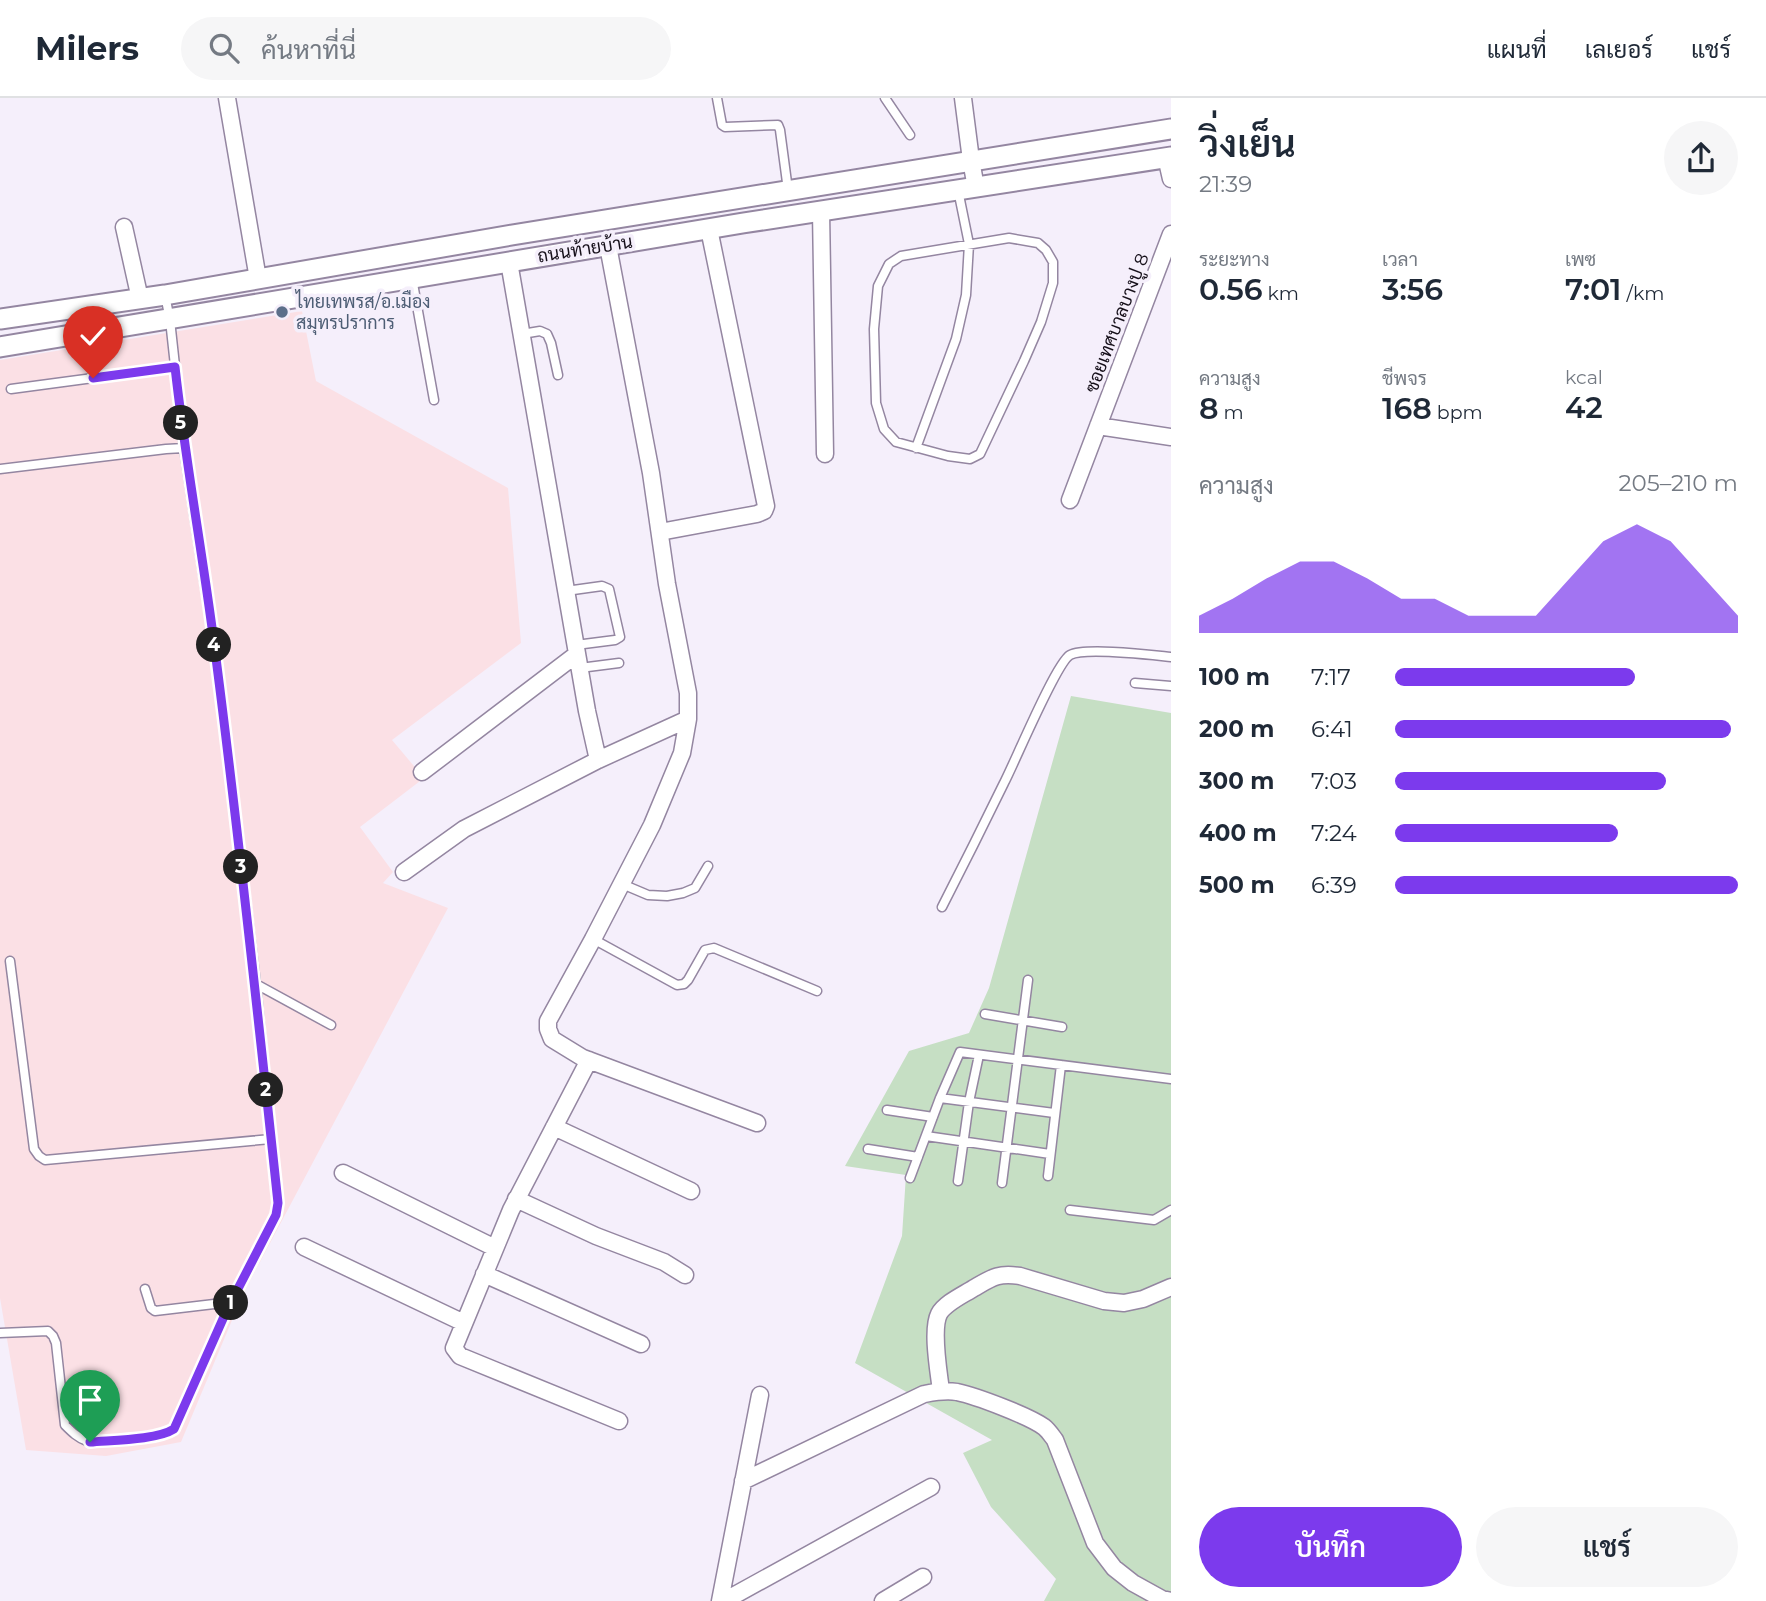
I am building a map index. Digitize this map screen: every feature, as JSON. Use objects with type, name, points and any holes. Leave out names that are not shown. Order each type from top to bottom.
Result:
[{"type":"street","points":[[228,98],[258,279]]},
{"type":"street","points":[[964,98],[971,160],[967,189]]},
{"type":"street","name":"ถนนท้ายบ้าน","points":[[0,319],[165,295],[788,190],[1171,129]]},
{"type":"street","points":[[1168,157],[1171,179]]},
{"type":"street","name":"ถนนท้ายบ้าน","points":[[0,347],[709,229],[1168,157]]},
{"type":"street","points":[[821,211],[825,453]]},
{"type":"street","points":[[124,227],[140,299]]},
{"type":"street","points":[[660,532],[757,514],[764,511],[766,506],[709,229]]},
{"type":"street","name":"ซอยเทศบาลบางปู 8","points":[[1070,500],[1171,234]]},
{"type":"street","points":[[608,246],[651,473],[667,584],[688,693],[688,719],[682,753],[652,825],[548,1021],[548,1029],[552,1039],[589,1060],[757,1123]]},
{"type":"street","points":[[509,262],[577,656],[598,760]]},
{"type":"street","points":[[1098,426],[1171,437]]},
{"type":"street","points":[[422,772],[577,656]]},
{"type":"street","points":[[404,872],[464,829],[598,760],[688,719]]},
{"type":"street","points":[[589,1060],[516,1199],[454,1348],[460,1356],[619,1421]]},
{"type":"street","points":[[554,1127],[691,1191]]},
{"type":"street","points":[[343,1173],[495,1248]]},
{"type":"street","points":[[516,1199],[596,1236],[664,1262],[685,1275]]},
{"type":"street","points":[[304,1247],[464,1323]]},
{"type":"street","points":[[484,1274],[641,1344]]},
{"type":"street","points":[[941,1391],[935,1333],[939,1314],[949,1304],[994,1276],[1020,1276],[1104,1301],[1124,1303],[1171,1287]]},
{"type":"street","points":[[743,1481],[923,1394],[956,1392],[1027,1418],[1045,1428],[1055,1440],[1095,1543],[1114,1568],[1133,1583],[1171,1601]]},
{"type":"street","points":[[722,1601],[760,1395]]},
{"type":"street","points":[[722,1601],[932,1487]]},
{"type":"street","points":[[883,1601],[923,1577]]},
{"type":"lane","points":[[717,98],[722,125],[725,127],[778,125],[788,190]]},
{"type":"lane","points":[[885,98],[910,135]]},
{"type":"lane","points":[[916,448],[956,339],[966,295],[969,244],[967,189]]},
{"type":"lane","points":[[1009,238],[1038,243],[1046,250],[1052,262],[1053,283],[1041,322],[979,454],[970,459],[916,448],[896,442],[884,429],[876,402],[874,329],[878,286],[889,264],[901,256],[1009,238]]},
{"type":"lane","points":[[412,278],[434,400]]},
{"type":"lane","points":[[0,1333],[48,1331],[53,1336],[65,1425],[77,1437],[90,1442],[168,1433],[174,1429],[231,1302],[276,1215],[278,1203],[256,984],[217,664],[184,448],[165,295]]},
{"type":"lane","points":[[522,334],[540,331],[547,334],[558,375]]},
{"type":"lane","points":[[12,389],[175,367]]},
{"type":"lane","points":[[0,470],[184,448]]},
{"type":"lane","points":[[566,591],[607,587],[620,637],[577,656]]},
{"type":"lane","points":[[942,907],[1066,658],[1087,651],[1171,657]]},
{"type":"lane","points":[[577,656],[619,663]]},
{"type":"lane","points":[[1135,683],[1171,686]]},
{"type":"lane","points":[[622,884],[648,895],[683,893],[695,888],[708,866]]},
{"type":"lane","points":[[593,939],[677,985],[688,980],[705,950],[714,948],[817,991]]},
{"type":"lane","points":[[10,961],[34,1149],[39,1156],[45,1160],[271,1139]]},
{"type":"lane","points":[[1002,1183],[1028,980]]},
{"type":"lane","points":[[256,984],[331,1026]]},
{"type":"lane","points":[[985,1014],[1062,1027]]},
{"type":"lane","points":[[910,1178],[960,1052],[1171,1079]]},
{"type":"lane","points":[[958,1181],[979,1055]]},
{"type":"lane","points":[[1048,1176],[1061,1065]]},
{"type":"lane","points":[[940,1098],[1054,1113]]},
{"type":"lane","points":[[887,1110],[933,1117]]},
{"type":"lane","points":[[926,1136],[1050,1154]]},
{"type":"lane","points":[[868,1149],[918,1157]]},
{"type":"lane","points":[[1070,1210],[1154,1220],[1171,1210]]},
{"type":"lane","points":[[145,1290],[151,1308],[155,1311],[231,1302]]},
{"type":"shaded area","points":[[302,311],[316,381],[508,488],[521,643],[392,740],[424,778],[360,827],[393,872],[383,883],[448,908],[243,1294],[181,1442],[106,1456],[26,1450],[0,1298],[0,360]]},
{"type":"green space","points":[[1071,696],[1171,713],[1171,1601],[1044,1601],[1056,1579],[991,1507],[963,1453],[992,1440],[855,1363],[902,1236],[906,1175],[845,1166],[909,1051],[969,1033],[989,988]]},
{"type":"place","name":"ไทยเทพรส/อ.เมือง สมุทรปราการ","points":[[282,312]]},
{"type":"route","points":[[90,1442],[154,1436],[174,1429],[226,1312],[276,1215],[278,1203],[256,984],[217,664],[184,448],[175,367],[93,378]]}]
